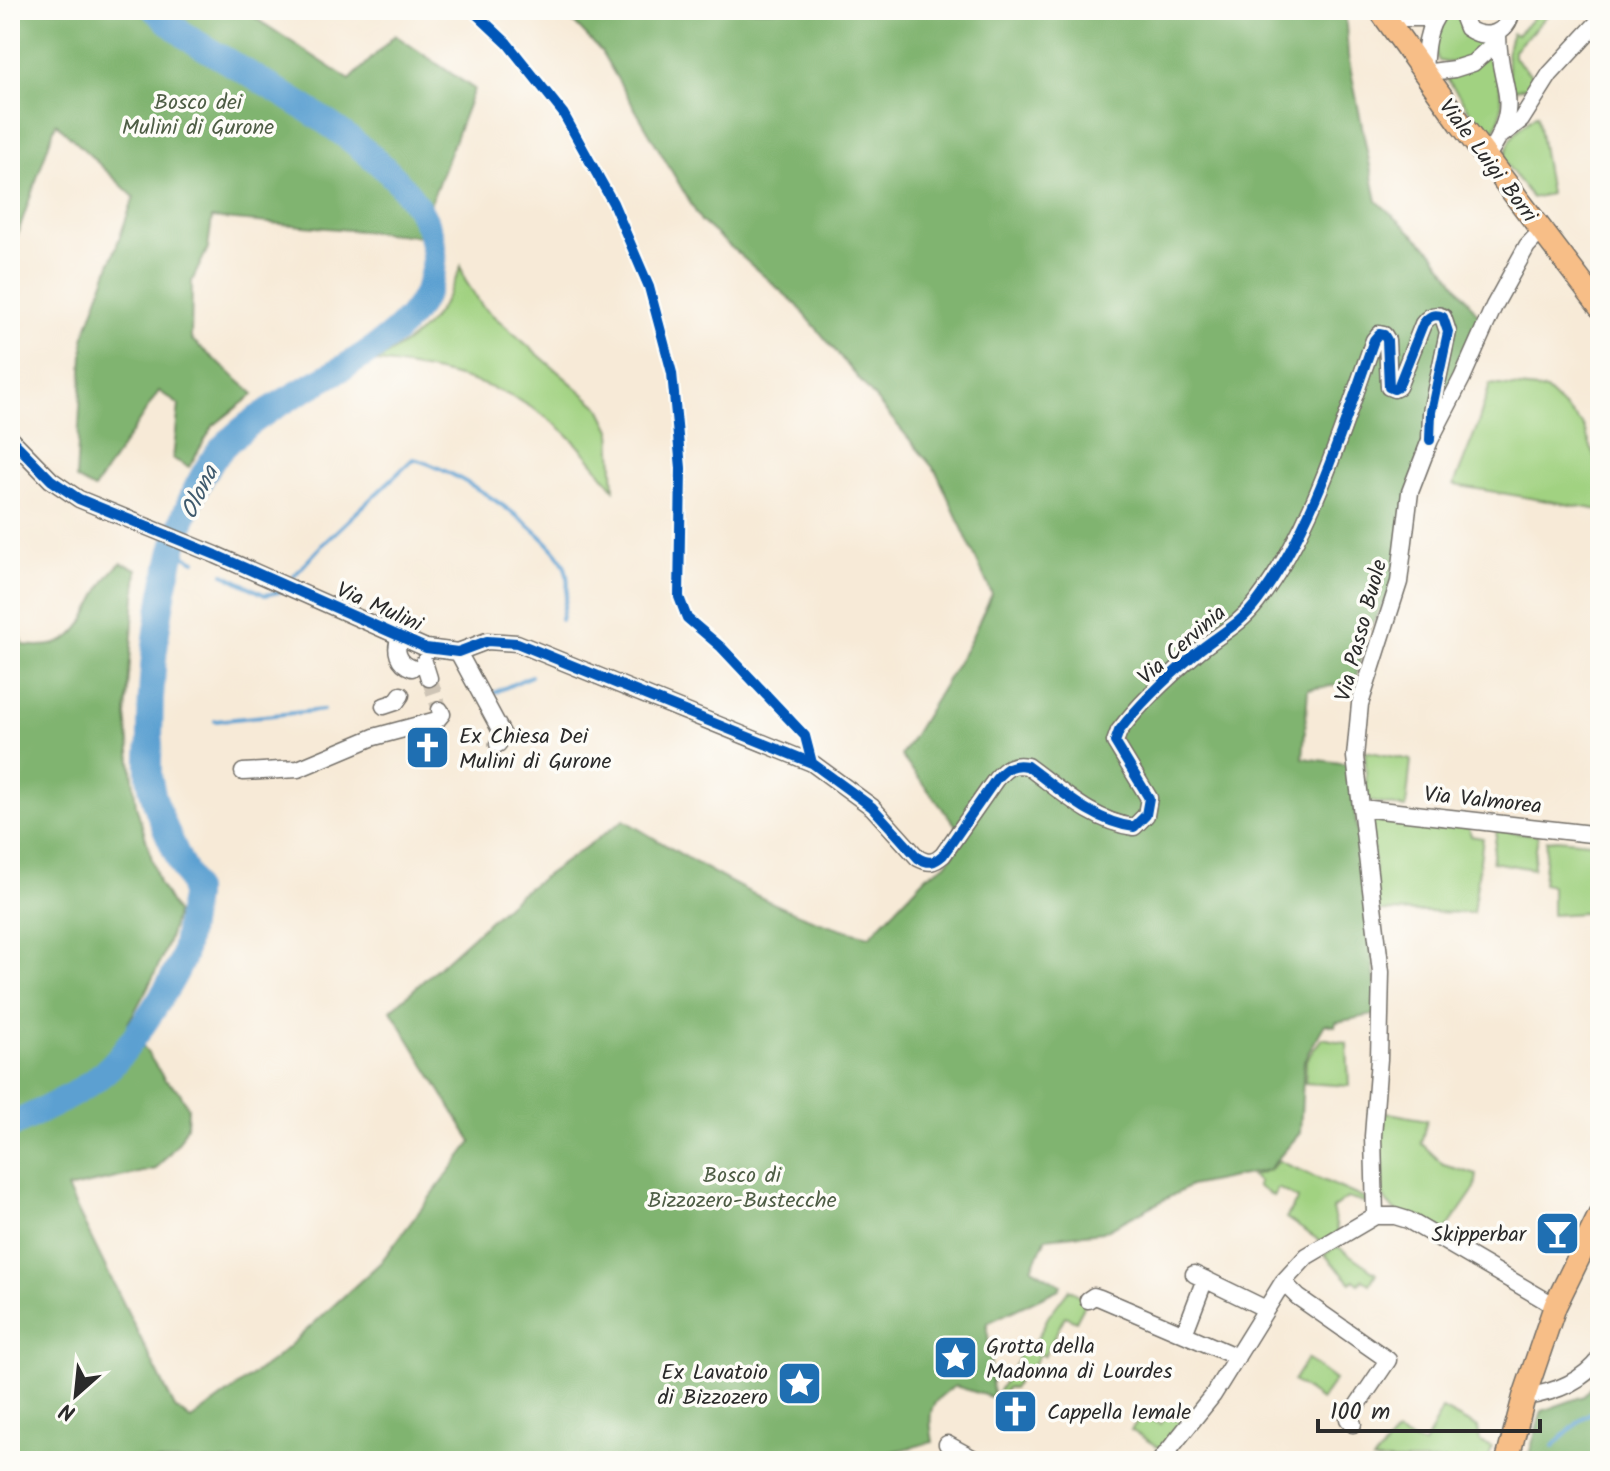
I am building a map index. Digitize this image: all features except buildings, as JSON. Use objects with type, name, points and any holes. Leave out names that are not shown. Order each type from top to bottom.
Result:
[{"type":"main road","name":"Viale Luigi Borri","points":[[1380,10],[1600,307]]},
{"type":"main road","points":[[1507,1461],[1524,1397],[1555,1306],[1600,1214]]},
{"type":"street","points":[[1390,10],[1404,18],[1438,14],[1426,46],[1424,73],[1473,63],[1507,24],[1512,10]]},
{"type":"street","points":[[1460,10],[1463,21],[1474,33],[1498,36]]},
{"type":"street","points":[[1486,157],[1503,134],[1521,120],[1550,74],[1600,20]]},
{"type":"street","points":[[1498,36],[1510,100],[1503,134]]},
{"type":"street","points":[[1510,100],[1534,97]]},
{"type":"street","name":"Via Passo Buole","points":[[1375,1216],[1373,1136],[1381,972],[1355,757],[1360,704],[1399,582],[1410,492],[1430,440],[1494,306],[1527,246],[1542,230]]},
{"type":"street","name":"Via Cervinia","points":[[611,681],[812,763],[872,807],[918,858],[927,863],[936,862],[943,855],[996,779],[1006,768],[1016,764],[1027,766],[1115,824],[1134,827],[1146,815],[1149,798],[1115,742],[1119,731],[1198,651],[1229,632],[1256,604],[1287,556],[1315,495],[1374,340],[1379,334],[1387,340],[1387,381],[1389,387],[1394,389],[1398,387],[1423,324],[1428,317],[1436,314],[1443,317],[1448,332],[1431,412],[1430,440]]},
{"type":"street","name":"Via Mulini","points":[[10,438],[51,480],[79,499],[216,555],[400,637],[417,672]]},
{"type":"street","name":"Via Mulini","points":[[400,637],[396,648],[401,661],[417,672]]},
{"type":"street","name":"Via Mulini","points":[[417,672],[487,641],[517,643],[611,681]]},
{"type":"street","points":[[458,652],[503,735],[498,744]]},
{"type":"street","points":[[384,706],[396,702],[417,672]]},
{"type":"street","points":[[243,772],[298,769],[374,737],[437,720],[442,714],[440,710]]},
{"type":"street","name":"Via Valmorea","points":[[1362,808],[1600,835]]},
{"type":"street","points":[[1160,1461],[1213,1395],[1283,1282],[1307,1256],[1375,1216],[1395,1216],[1408,1220],[1555,1306]]},
{"type":"street","points":[[1184,1334],[1200,1277],[1266,1309]]},
{"type":"street","points":[[1283,1282],[1298,1297],[1388,1360],[1348,1419],[1353,1424]]},
{"type":"street","points":[[1088,1300],[1097,1297],[1237,1357]]},
{"type":"street","points":[[1524,1397],[1544,1394],[1573,1381],[1589,1372],[1600,1358]]},
{"type":"street","points":[[947,1444],[978,1461]]},
{"type":"green space","name":"Bosco dei Mulini di Gurone","points":[[10,10],[243,10],[350,80],[395,35],[474,89],[418,236],[212,218],[208,248],[192,281],[191,339],[254,394],[213,426],[189,467],[173,459],[179,405],[159,391],[94,489],[76,479],[84,337],[134,197],[56,123],[10,256]]},
{"type":"green space","name":"Bosco di Bizzozero-Bustecche","points":[[562,10],[1345,10],[1348,56],[1377,201],[1433,252],[1480,317],[1419,477],[1394,586],[1365,636],[1355,683],[1308,689],[1303,758],[1349,764],[1379,1014],[1336,1022],[1335,1026],[1325,1024],[1304,1060],[1300,1133],[1268,1170],[1190,1186],[1103,1232],[1046,1238],[1032,1268],[1061,1285],[1059,1289],[987,1323],[993,1394],[991,1397],[955,1386],[939,1397],[931,1415],[933,1442],[854,1461],[10,1461],[10,621],[15,624],[24,645],[47,646],[64,641],[76,632],[99,591],[121,563],[137,569],[126,715],[136,805],[159,883],[176,913],[163,956],[128,1023],[165,1080],[179,1091],[188,1107],[187,1126],[179,1142],[156,1169],[67,1189],[175,1408],[191,1420],[276,1358],[380,1263],[472,1142],[391,1010],[518,895],[624,820],[712,872],[773,903],[870,936],[927,876],[946,864],[965,837],[901,756],[967,647],[992,594],[936,471],[797,305],[701,221],[601,51]]},
{"type":"green space","points":[[1451,10],[1455,10],[1490,40],[1461,61],[1439,61],[1436,41]]},
{"type":"green space","points":[[1541,10],[1553,10],[1514,50],[1514,57],[1540,84],[1513,90],[1507,62],[1509,41],[1512,33],[1517,35]]},
{"type":"green space","points":[[1492,55],[1502,109],[1500,120],[1487,135],[1445,76]]},
{"type":"green space","points":[[1537,114],[1550,194],[1532,198],[1504,161],[1515,134]]},
{"type":"green space","points":[[461,266],[465,280],[482,306],[600,408],[611,430],[614,489],[574,441],[531,407],[508,395],[457,377],[377,362],[429,323],[445,300]]},
{"type":"green space","points":[[1490,384],[1546,390],[1583,425],[1597,464],[1600,464],[1600,510],[1454,485]]},
{"type":"green space","points":[[1365,751],[1411,760],[1406,808],[1367,801]]},
{"type":"green space","points":[[1374,815],[1415,819],[1416,823],[1431,826],[1434,821],[1469,827],[1471,836],[1483,838],[1473,913],[1378,911],[1370,818]]},
{"type":"green space","points":[[1497,830],[1538,835],[1533,869],[1492,862]]},
{"type":"green space","points":[[1547,840],[1600,843],[1600,912],[1552,915],[1552,886],[1543,884]]},
{"type":"green space","points":[[1322,1038],[1347,1043],[1349,1086],[1305,1083],[1306,1060]]},
{"type":"green space","points":[[1384,1112],[1427,1120],[1421,1143],[1444,1165],[1477,1175],[1475,1188],[1442,1236],[1400,1214],[1384,1197],[1380,1160]]},
{"type":"green space","points":[[1279,1161],[1370,1201],[1368,1204],[1347,1198],[1332,1209],[1338,1233],[1323,1243],[1286,1218],[1298,1199],[1278,1188],[1273,1196],[1257,1186],[1259,1182],[1251,1176],[1268,1170]]},
{"type":"green space","points":[[1337,1246],[1376,1273],[1370,1284],[1363,1279],[1359,1284],[1354,1280],[1351,1283],[1324,1254]]},
{"type":"green space","points":[[1069,1289],[1087,1300],[1076,1321],[1065,1316],[1044,1356],[1039,1354],[1031,1368],[1026,1366],[1013,1389],[1007,1387],[1002,1395],[998,1392],[1018,1360],[1017,1354],[1035,1343],[1048,1317]]},
{"type":"green space","points":[[1307,1359],[1335,1380],[1321,1400],[1293,1381]]},
{"type":"green space","points":[[1600,1377],[1600,1461],[1527,1461],[1542,1411],[1584,1396]]},
{"type":"green space","points":[[1442,1409],[1478,1428],[1480,1442],[1492,1447],[1488,1461],[1373,1461],[1396,1433],[1424,1445]]},
{"type":"green space","points":[[1166,1414],[1184,1423],[1161,1449],[1131,1430],[1141,1416],[1161,1424]]},
{"type":"waterway","name":"Olona","points":[[10,1126],[76,1092],[111,1066],[151,1013],[183,956],[193,891],[159,813],[152,792],[149,765],[153,669],[163,594],[182,522],[196,490],[212,461],[236,434],[268,411],[375,348],[404,324],[425,296],[434,262],[428,227],[408,193],[377,161],[297,103],[189,38],[155,10]]},
{"type":"waterway","points":[[294,576],[322,545],[413,459],[473,486],[519,518],[555,551],[564,565],[567,579],[561,620]]},
{"type":"waterway","points":[[175,551],[195,561]]},
{"type":"waterway","points":[[224,574],[265,595],[279,592]]},
{"type":"waterway","points":[[487,696],[531,676]]},
{"type":"waterway","points":[[215,721],[323,710]]},
{"type":"waterway","points":[[1553,1446],[1600,1406]]},
{"type":"tunnel","points":[[429,678],[440,710]]},
{"type":"cycle path","points":[[472,10],[507,43],[563,113],[613,203],[649,287],[672,373],[681,468],[679,597],[687,618],[721,647],[805,736],[812,763]]},
{"type":"cycle path","points":[[10,438],[51,480],[79,499],[216,555],[426,648],[458,652],[487,641],[517,643],[812,763],[872,807],[918,858],[928,862],[943,855],[996,779],[1013,766],[1027,766],[1104,819],[1134,827],[1146,815],[1149,798],[1115,742],[1119,731],[1145,700],[1176,671],[1250,610],[1277,573],[1325,476],[1374,340],[1379,334],[1387,340],[1389,387],[1394,389],[1398,387],[1423,324],[1437,315],[1443,317],[1448,332],[1431,412],[1430,440]]},
{"type":"place","name":"Ex Chiesa Dei Mulini di Gurone","points":[[428,748]]},
{"type":"place","name":"Skipperbar","points":[[1557,1233]]},
{"type":"place","name":"Grotta della Madonna di Lourdes","points":[[955,1358]]},
{"type":"place","name":"Ex Lavatoio di Bizzozero","points":[[799,1384]]},
{"type":"place","name":"Cappella Iemale","points":[[1016,1411]]}]
